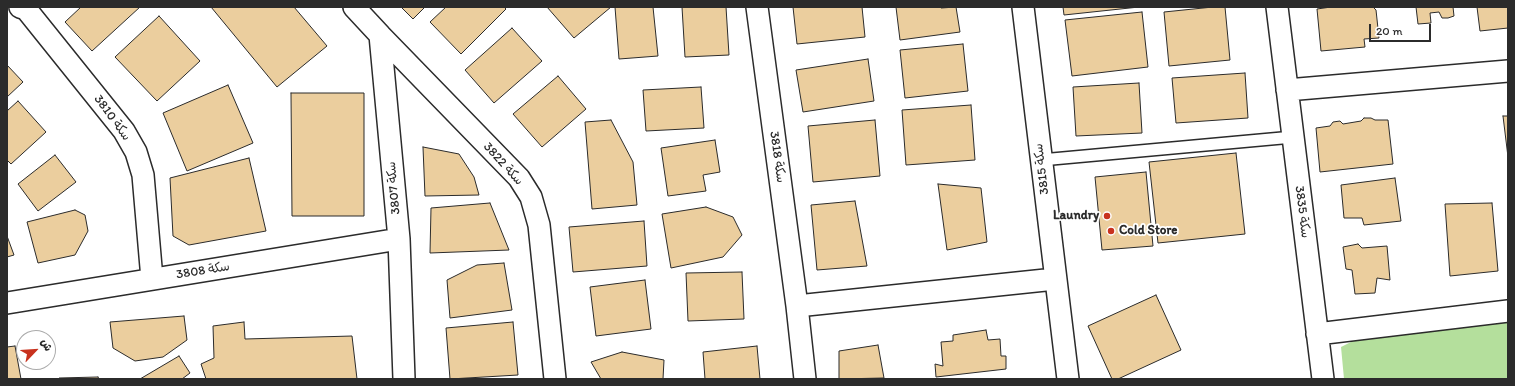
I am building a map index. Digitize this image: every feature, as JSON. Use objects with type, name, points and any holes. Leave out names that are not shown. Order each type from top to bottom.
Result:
[{"type":"street","name":"سكة 3810","points":[[20,7],[26,10],[124,131],[136,152],[142,175],[152,279]]},
{"type":"street","points":[[354,7],[380,35]]},
{"type":"street","name":"سكة 3818","points":[[757,7],[797,306],[805,379]]},
{"type":"street","name":"سكة 3815","points":[[1023,7],[1068,379]]},
{"type":"street","name":"سكة 3835","points":[[1277,7],[1323,379]]},
{"type":"street","name":"سكة 3807","points":[[380,35],[399,239],[404,379]]},
{"type":"street","name":"سكة 3822","points":[[380,35],[519,178],[531,197],[539,225],[555,379]]},
{"type":"street","points":[[1287,90],[1508,71]]},
{"type":"street","name":"سكة 3808","points":[[7,303],[399,239]]},
{"type":"street","points":[[797,306],[1055,279]]},
{"type":"street","points":[[1317,334],[1508,311]]},
{"type":"lane","points":[[1041,160],[1293,137]]},
{"type":"green space","points":[[1508,322],[1508,379],[1344,379],[1341,347],[1359,338]]},
{"type":"building","points":[[81,7],[140,7],[92,51],[65,22]]},
{"type":"building","points":[[211,7],[294,7],[327,46],[277,87]]},
{"type":"building","points":[[401,7],[425,7],[413,19]]},
{"type":"building","points":[[446,7],[504,7],[506,9],[461,54],[430,22]]},
{"type":"building","points":[[547,7],[611,7],[574,38]]},
{"type":"building","points":[[615,7],[653,7],[658,56],[619,59]]},
{"type":"building","points":[[682,7],[726,7],[729,55],[685,57]]},
{"type":"building","points":[[793,7],[862,7],[865,37],[797,44]]},
{"type":"building","points":[[896,7],[956,7],[960,32],[900,40]]},
{"type":"building","points":[[1063,7],[1139,7],[1064,15]]},
{"type":"building","points":[[1225,7],[1230,60],[1169,66],[1164,12]]},
{"type":"building","points":[[1331,7],[1373,7],[1376,10],[1379,38],[1364,39],[1365,47],[1321,51],[1317,9]]},
{"type":"building","points":[[1416,7],[1453,7],[1454,16],[1442,18],[1439,12],[1430,13],[1431,23],[1418,24]]},
{"type":"building","points":[[1477,7],[1508,7],[1508,28],[1480,31]]},
{"type":"building","points":[[1142,12],[1148,67],[1072,76],[1065,20]]},
{"type":"building","points":[[159,16],[200,61],[157,101],[115,57]]},
{"type":"building","points":[[512,28],[542,61],[494,103],[465,70]]},
{"type":"building","points":[[963,44],[968,91],[905,98],[900,50]]},
{"type":"building","points":[[868,59],[874,101],[803,112],[796,70]]},
{"type":"building","points":[[7,65],[23,82],[7,97]]},
{"type":"building","points":[[1245,73],[1248,118],[1176,123],[1172,78]]},
{"type":"building","points":[[558,76],[586,109],[542,147],[513,114]]},
{"type":"building","points":[[1139,83],[1142,133],[1076,136],[1073,87]]},
{"type":"building","points":[[228,85],[253,143],[187,171],[163,113]]},
{"type":"building","points":[[701,87],[704,128],[646,131],[643,90]]},
{"type":"building","points":[[291,93],[364,93],[364,216],[292,216]]},
{"type":"building","points":[[18,101],[46,132],[11,164],[7,160],[7,111]]},
{"type":"building","points":[[971,105],[975,160],[906,165],[902,110]]},
{"type":"building","points":[[1503,116],[1508,116],[1508,157]]},
{"type":"building","points":[[1364,118],[1388,120],[1393,164],[1320,172],[1316,128],[1330,126],[1333,122],[1340,121],[1343,124],[1361,121]]},
{"type":"building","points":[[611,120],[633,162],[637,205],[592,209],[585,122]]},
{"type":"building","points":[[875,120],[880,176],[813,182],[808,126]]},
{"type":"building","points":[[715,140],[720,172],[703,175],[706,191],[668,196],[661,148]]},
{"type":"building","points":[[423,147],[459,154],[474,177],[479,195],[425,196]]},
{"type":"building","points":[[1236,153],[1245,234],[1158,243],[1149,162]]},
{"type":"building","points":[[55,155],[76,182],[38,211],[18,184]]},
{"type":"building","points":[[249,158],[266,231],[189,245],[173,236],[170,178]]},
{"type":"building","points":[[1146,172],[1153,246],[1102,250],[1095,177]]},
{"type":"building","points":[[1395,178],[1401,221],[1364,225],[1362,218],[1344,218],[1341,185]]},
{"type":"building","points":[[938,184],[981,188],[987,242],[947,250]]},
{"type":"building","points":[[855,201],[867,266],[817,270],[811,205]]},
{"type":"building","points":[[490,203],[509,250],[430,253],[431,208]]},
{"type":"building","points":[[1492,203],[1498,271],[1450,276],[1445,204]]},
{"type":"building","points":[[706,207],[733,217],[742,235],[723,257],[671,268],[662,214]]},
{"type":"building","points":[[75,210],[85,215],[88,231],[75,255],[38,263],[27,222]]},
{"type":"building","points":[[644,221],[647,266],[573,272],[569,227]]},
{"type":"building","points":[[7,236],[14,255],[7,257]]},
{"type":"building","points":[[1358,244],[1362,248],[1387,246],[1390,280],[1377,278],[1375,293],[1355,294],[1352,270],[1346,269],[1343,247]]},
{"type":"building","points":[[504,263],[512,310],[450,318],[447,280],[477,265]]},
{"type":"building","points":[[742,272],[744,319],[688,321],[686,273]]},
{"type":"building","points":[[645,280],[651,329],[596,336],[590,287]]},
{"type":"building","points":[[1156,295],[1181,350],[1118,379],[1112,379],[1088,326]]},
{"type":"building","points":[[184,316],[187,340],[163,357],[135,361],[113,348],[110,322]]},
{"type":"building","points":[[244,322],[245,339],[352,336],[357,379],[206,379],[201,364],[214,358],[213,326]]},
{"type":"building","points":[[513,322],[518,375],[450,379],[446,328]]},
{"type":"building","points":[[986,330],[988,340],[1000,339],[1001,356],[1006,356],[1006,369],[936,377],[935,364],[943,366],[941,342],[953,341],[953,335]]},
{"type":"building","points":[[878,345],[884,378],[839,379],[839,351]]},
{"type":"building","points":[[15,346],[16,370],[19,370],[21,379],[7,379],[7,347]]},
{"type":"building","points":[[757,346],[760,379],[705,379],[703,352]]},
{"type":"building","points":[[622,352],[664,360],[663,379],[601,379],[591,362]]},
{"type":"building","points":[[179,356],[190,373],[182,379],[140,379]]},
{"type":"building","points":[[98,377],[99,379],[59,379],[59,378]]},
{"type":"place","name":"Laundry","points":[[1107,216]]},
{"type":"place","name":"Cold Store","points":[[1111,231]]}]
